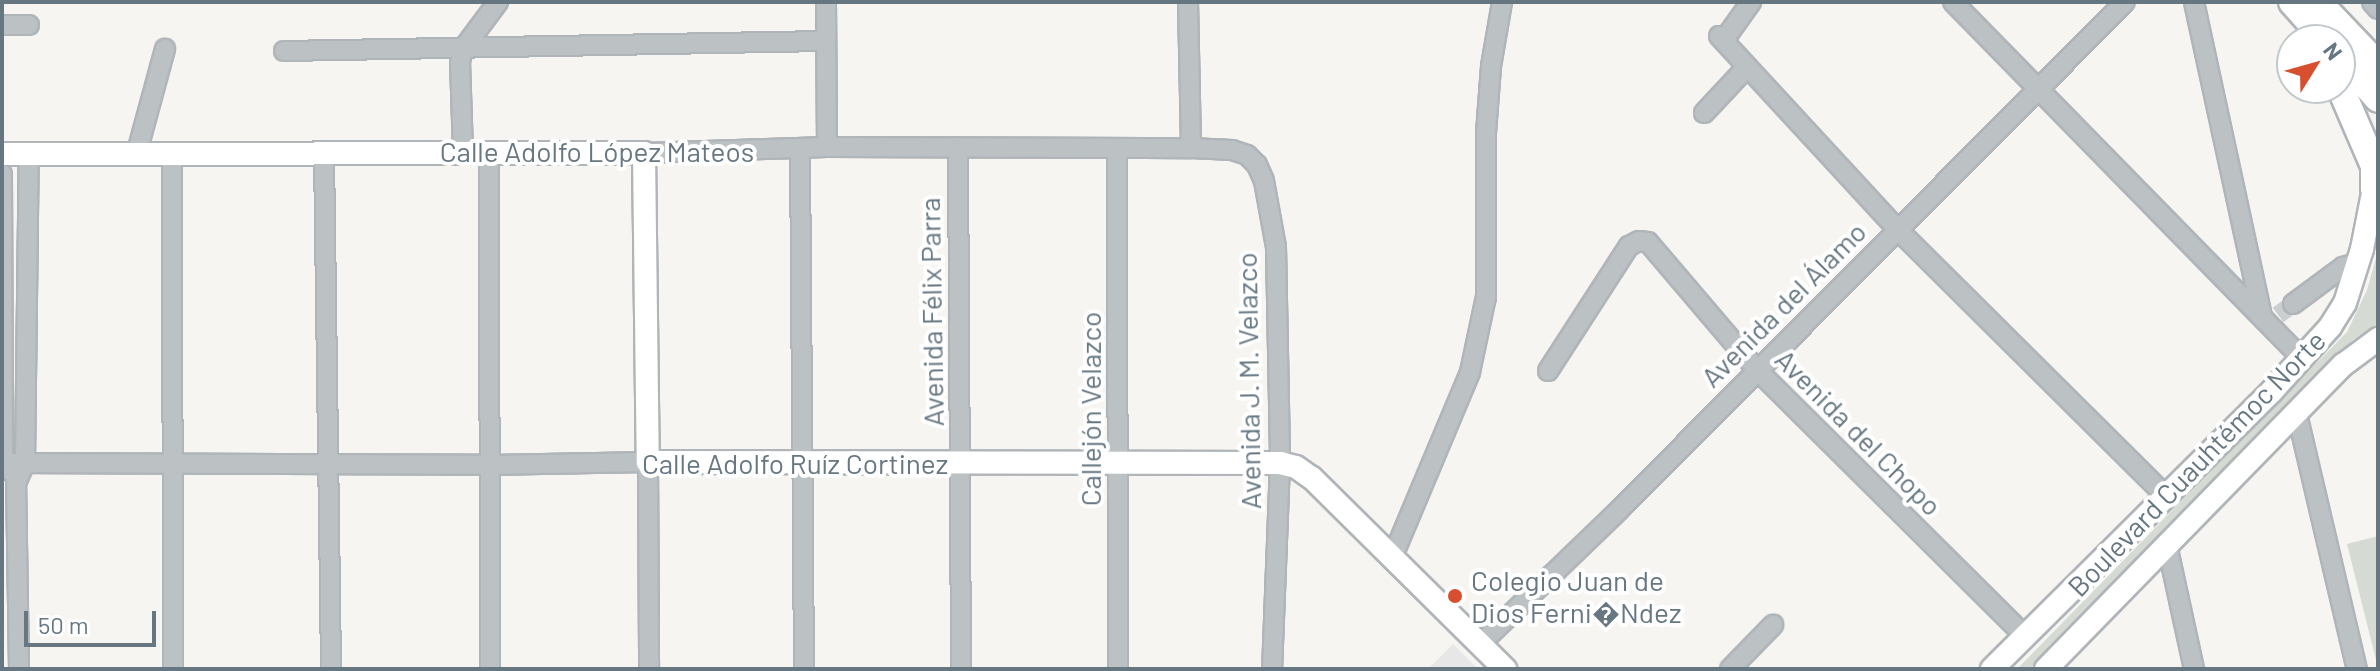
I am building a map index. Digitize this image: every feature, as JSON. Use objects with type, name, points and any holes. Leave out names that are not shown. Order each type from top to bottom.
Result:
[{"type":"highway","points":[[2318,2],[2378,65]]},
{"type":"highway","points":[[2281,4],[2295,24]]},
{"type":"highway","points":[[2281,4],[2306,24]]},
{"type":"highway","points":[[2356,74],[2378,99]]},
{"type":"highway","points":[[2347,104],[2376,178]]},
{"type":"main road","name":"Calle Adolfo López Mateos","points":[[2,154],[644,153]]},
{"type":"main road","points":[[644,153],[648,462]]},
{"type":"main road","name":"Boulevard Cuauhtémoc Norte","points":[[1992,669],[2302,359],[2345,303],[2376,178]]},
{"type":"main road","name":"Boulevard Cuauhtémoc Norte","points":[[2046,669],[2343,365],[2378,339]]},
{"type":"main road","name":"Calle Adolfo Ruíz Cortinez","points":[[648,462],[1280,463],[1296,467],[1312,478],[1505,669]]},
{"type":"street","points":[[463,152],[460,62],[463,49],[498,2]]},
{"type":"street","points":[[826,2],[827,147]]},
{"type":"street","points":[[1188,2],[1191,148]]},
{"type":"street","points":[[1392,558],[1470,372],[1486,297],[1486,133],[1491,66],[1502,2]]},
{"type":"street","points":[[1751,2],[1721,38],[1898,230],[2167,497]]},
{"type":"street","points":[[1953,2],[2039,89],[2275,314],[2302,359]]},
{"type":"street","name":"Avenida del Álamo","points":[[1480,644],[2125,2]]},
{"type":"street","points":[[2194,2],[2275,314]]},
{"type":"street","points":[[2372,2],[2378,9]]},
{"type":"street","points":[[2,25],[29,25]]},
{"type":"street","points":[[284,51],[825,41]]},
{"type":"street","points":[[137,152],[165,49]]},
{"type":"street","points":[[1704,113],[1747,67]]},
{"type":"street","name":"Calle Adolfo López Mateos","points":[[644,153],[827,147],[1191,148]]},
{"type":"street","name":"Avenida Félix Parra","points":[[958,147],[961,669]]},
{"type":"street","name":"Callejón Velazco","points":[[1117,148],[1118,669]]},
{"type":"street","name":"Avenida J. M. Velazco","points":[[1191,148],[1232,150],[1247,155],[1257,165],[1264,181],[1276,247],[1280,463],[1272,669]]},
{"type":"street","points":[[800,149],[804,669]]},
{"type":"street","points":[[489,151],[490,669]]},
{"type":"street","points":[[172,153],[173,669]]},
{"type":"street","points":[[324,153],[331,669]]},
{"type":"street","points":[[19,669],[16,483],[25,463],[29,154]]},
{"type":"street","points":[[2,174],[3,463],[16,483]]},
{"type":"street","name":"Avenida del Chopo","points":[[1548,371],[1629,246],[1639,241],[1648,242],[1757,370],[2025,636]]},
{"type":"street","points":[[2275,314],[2343,267],[2357,263]]},
{"type":"street","points":[[2297,414],[2357,669]]},
{"type":"street","points":[[648,462],[649,669]]},
{"type":"street","name":"Calle Adolfo Ruíz Cortinez","points":[[3,463],[491,465],[648,462]]},
{"type":"street","points":[[2167,545],[2194,669]]},
{"type":"street","points":[[1730,669],[1773,625]]},
{"type":"shaded area","points":[[2378,251],[2378,325],[2354,339],[2029,669],[2017,669],[2347,332],[2367,290]]},
{"type":"shaded area","points":[[2378,536],[2378,668],[2347,544]]},
{"type":"shaded area","points":[[1453,644],[1478,669],[1428,669]]},
{"type":"tunnel","points":[[2278,315],[2293,304]]},
{"type":"place","name":"Colegio Juan de Dios Ferni�Ndez","points":[[1455,596]]}]
